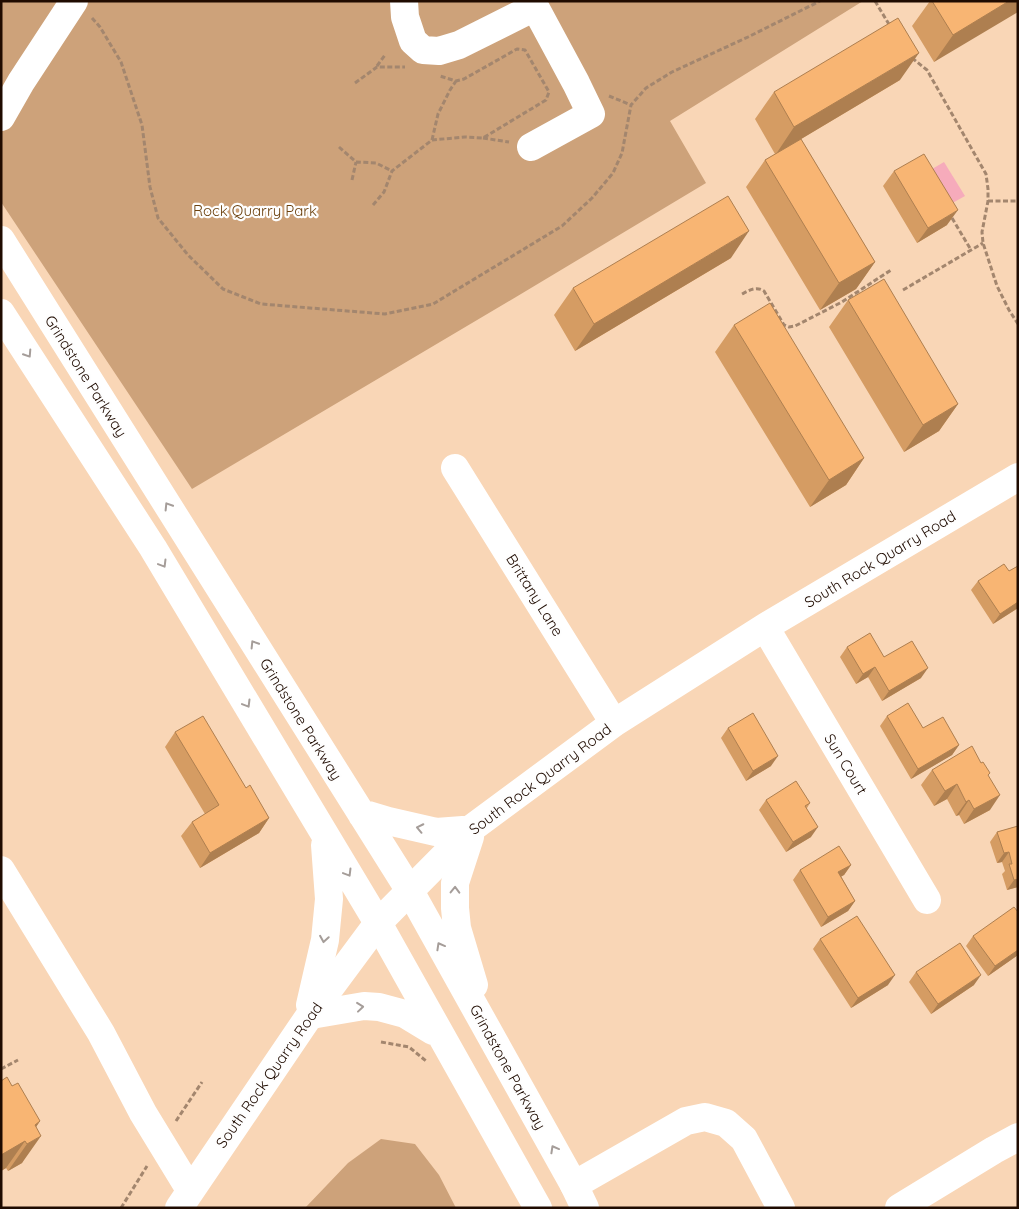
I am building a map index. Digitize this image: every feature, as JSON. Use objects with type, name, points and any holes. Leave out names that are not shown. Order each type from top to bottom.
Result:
[{"type":"main road","points":[[404,1],[405,17],[413,41],[423,50],[431,51],[439,51],[459,45],[534,8],[591,114],[531,147]]},
{"type":"main road","points":[[1,117],[21,82],[81,8]]},
{"type":"main road","name":"Grindstone Parkway","points":[[1,240],[410,891],[579,1196]]},
{"type":"main road","points":[[1,314],[153,548],[378,923],[538,1208]]},
{"type":"main road","name":"Brittany Lane","points":[[455,468],[614,723]]},
{"type":"main road","name":"South Rock Quarry Road","points":[[185,1199],[312,1012],[378,923],[468,832],[614,723],[765,628],[1018,477]]},
{"type":"main road","name":"Sun Court","points":[[765,628],[926,900]]},
{"type":"main road","points":[[362,815],[436,832],[463,830],[468,832],[470,837],[455,883],[455,908],[457,928],[472,976],[477,1000],[473,1005]]},
{"type":"main road","points":[[328,840],[325,845],[329,899],[325,940],[310,1004],[312,1012],[317,1014],[364,1006],[379,1007],[405,1014],[433,1031],[438,1031]]},
{"type":"main road","points":[[1,870],[101,1034],[143,1113],[185,1199]]},
{"type":"main road","points":[[579,1196],[686,1121],[705,1117],[726,1123],[744,1139],[781,1208]]},
{"type":"main road","points":[[899,1208],[1018,1137]]},
{"type":"path","points":[[81,8],[100,27],[121,62],[142,125],[150,188],[158,218],[188,255],[223,288],[260,304],[385,314],[433,304],[562,226],[592,198],[613,173],[622,153],[632,105],[646,88],[672,72],[820,1]]},
{"type":"path","points":[[875,1],[890,26]]},
{"type":"path","points":[[373,205],[384,192],[392,171],[432,140],[466,137],[483,138],[546,100],[549,92],[525,50]]},
{"type":"path","points":[[377,67],[385,54]]},
{"type":"path","points":[[909,56],[927,70],[986,174],[988,201],[982,232],[984,243],[997,286],[1008,310],[1018,324]]},
{"type":"path","points":[[432,140],[438,114],[456,81]]},
{"type":"path","points":[[339,147],[356,162],[376,163],[392,171]]},
{"type":"path","points":[[352,180],[356,162]]},
{"type":"path","points":[[988,201],[1018,201]]},
{"type":"path","points":[[952,218],[971,250]]},
{"type":"path","points":[[903,290],[984,243]]},
{"type":"path","points":[[742,294],[754,288],[764,291],[784,325],[789,327],[795,326],[842,302],[891,270]]},
{"type":"path","points":[[381,1042],[409,1047],[429,1063]]},
{"type":"path","points":[[1,1070],[18,1060]]},
{"type":"green space","name":"Rock Quarry Park","points":[[1,1],[863,1],[670,121],[706,183],[192,489],[1,202]]},
{"type":"green space","points":[[381,1139],[415,1144],[439,1175],[456,1208],[305,1208],[348,1163]]},
{"type":"shaded area","points":[[944,162],[965,196],[947,206],[927,172]]},
{"type":"building","points":[[932,1],[1009,1],[953,35]]},
{"type":"building","points":[[898,18],[919,53],[794,127],[774,92]]},
{"type":"building","points":[[801,139],[875,262],[839,283],[765,160]]},
{"type":"building","points":[[924,154],[958,210],[928,228],[894,171]]},
{"type":"building","points":[[728,196],[749,231],[594,324],[573,288]]},
{"type":"building","points":[[884,279],[958,404],[923,425],[848,300]]},
{"type":"building","points":[[770,303],[864,458],[829,480],[734,325]]},
{"type":"building","points":[[1004,564],[1009,571],[1018,566],[1018,602],[1000,614],[978,581]]},
{"type":"building","points":[[870,633],[884,657],[912,641],[928,668],[889,691],[875,667],[863,674],[847,647]]},
{"type":"building","points":[[908,703],[923,728],[943,717],[959,745],[918,769],[887,716]]},
{"type":"building","points":[[753,713],[778,756],[753,771],[728,728]]},
{"type":"building","points":[[203,716],[246,788],[250,785],[269,818],[210,853],[192,822],[219,805],[175,732]]},
{"type":"building","points":[[972,746],[981,763],[983,762],[990,773],[988,775],[1000,795],[974,809],[969,800],[966,802],[957,784],[945,791],[932,770]]},
{"type":"building","points":[[796,781],[810,803],[805,806],[818,827],[793,842],[766,800]]},
{"type":"building","points":[[1018,826],[1018,879],[1014,880],[1009,864],[1012,864],[1009,852],[1004,853],[997,832]]},
{"type":"building","points":[[839,846],[851,865],[838,872],[855,901],[828,917],[800,870]]},
{"type":"building","points":[[1014,907],[1018,912],[1018,950],[995,966],[973,936]]},
{"type":"building","points":[[857,916],[895,975],[858,998],[820,939]]},
{"type":"building","points":[[960,943],[981,975],[938,1004],[916,972]]},
{"type":"building","points":[[7,1077],[12,1086],[18,1083],[40,1121],[35,1125],[41,1136],[27,1144],[25,1141],[1,1155],[1,1081]]}]
